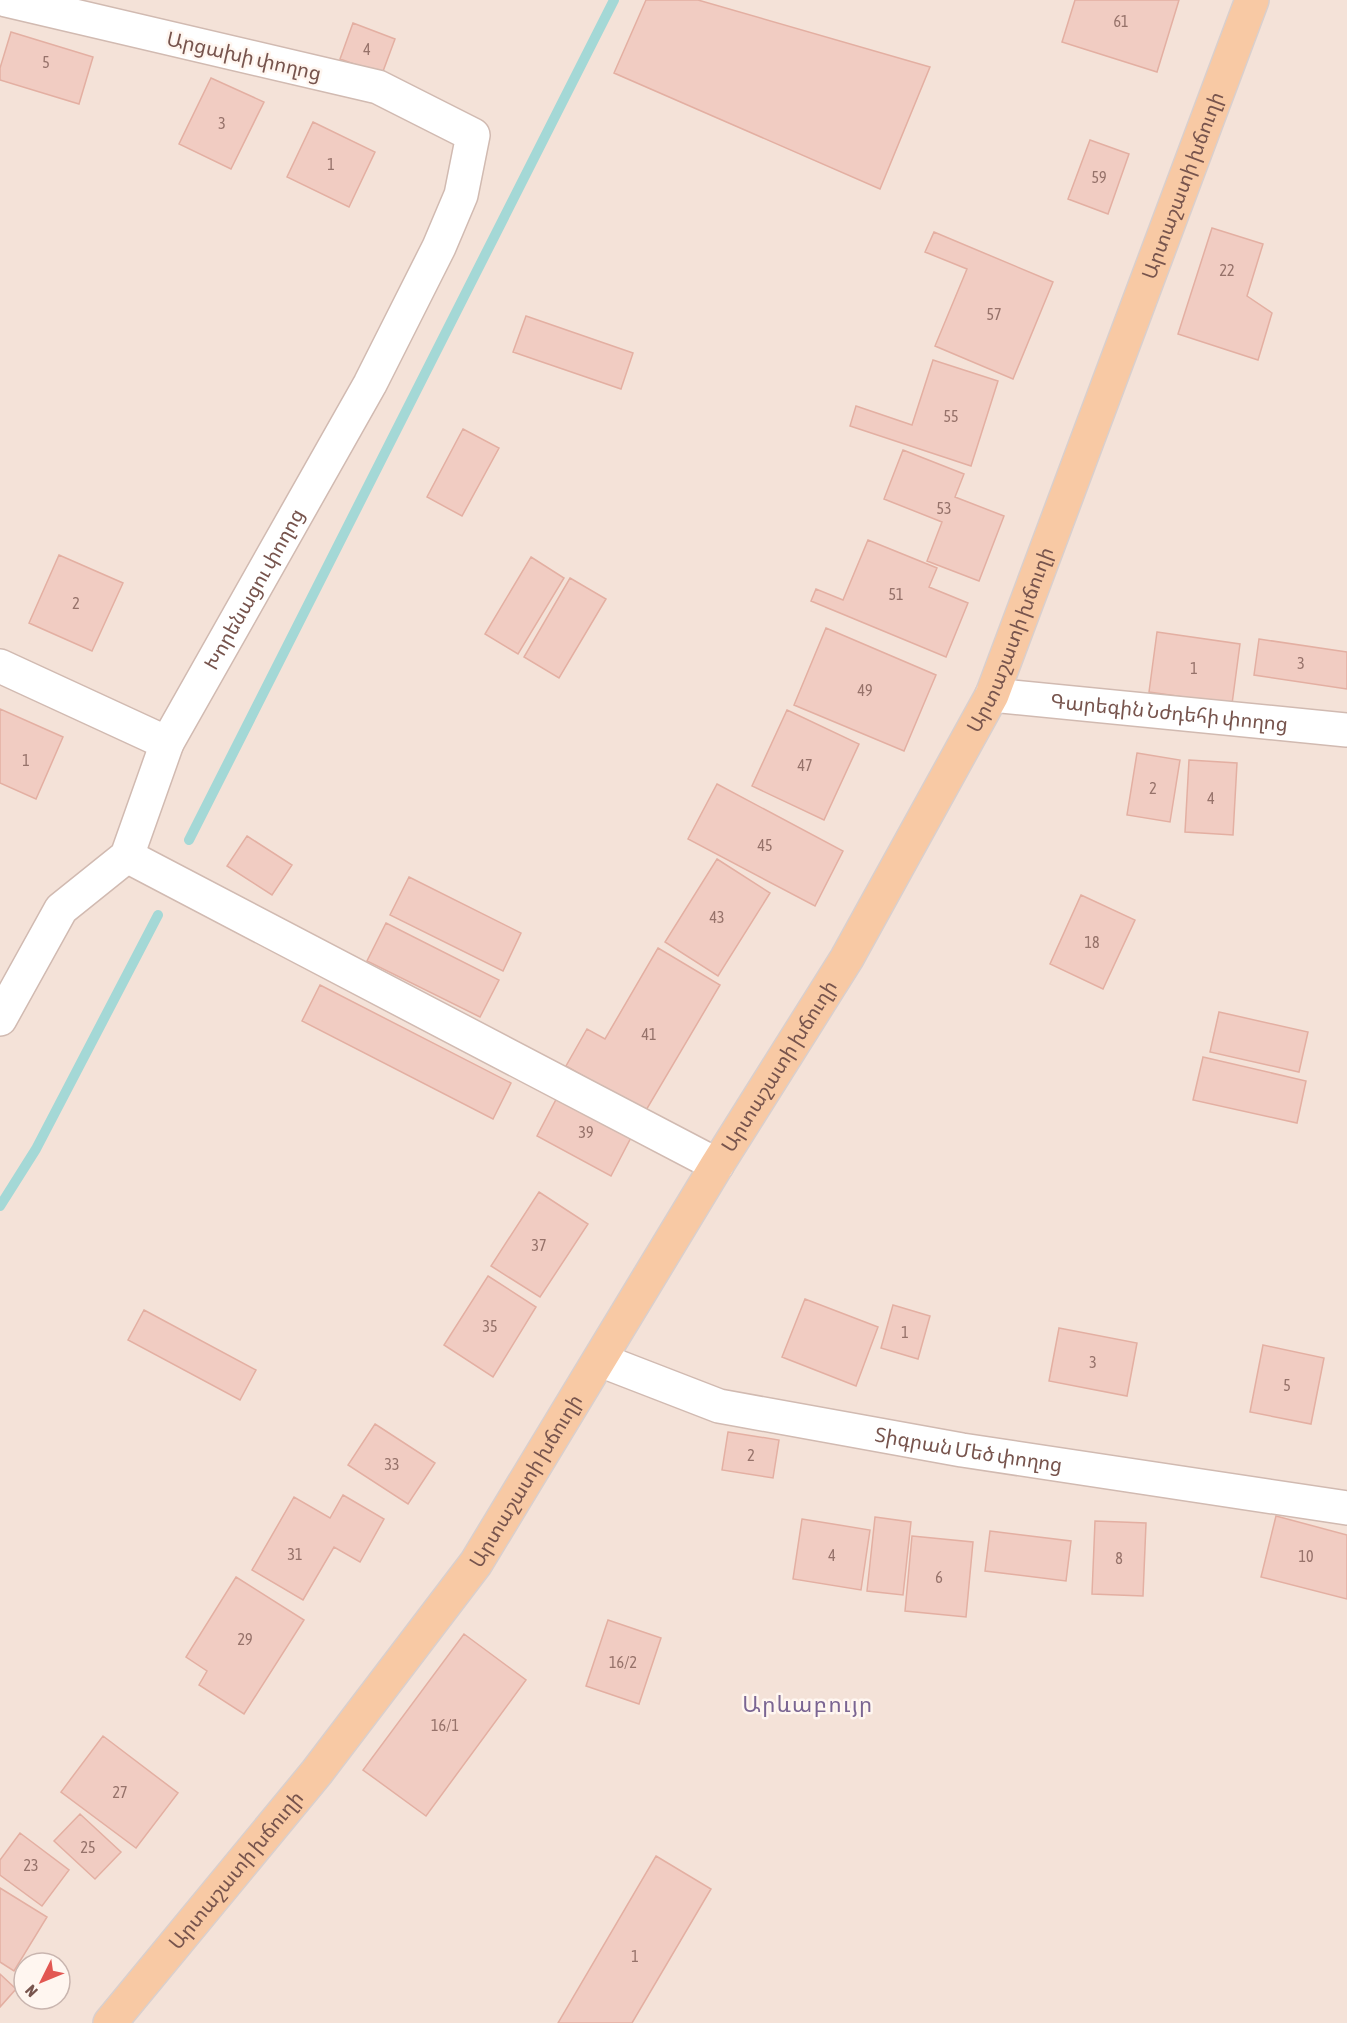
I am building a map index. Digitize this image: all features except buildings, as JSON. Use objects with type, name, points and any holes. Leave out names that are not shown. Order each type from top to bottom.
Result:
[{"type":"main road","name":"Արտաշատի խճուղի","points":[[110,2023],[317,1772],[476,1563],[717,1165],[848,958],[992,695],[1252,0]]},
{"type":"street","name":"Արցախի փողոց","points":[[6,0],[378,87],[474,135]]},
{"type":"street","name":"Խորենացու փողոց","points":[[127,856],[167,743],[370,384],[439,247],[461,195],[474,135]]},
{"type":"street","points":[[0,666],[167,743]]},
{"type":"street","name":"Գարեգին Նժդեհի փողոց","points":[[992,695],[1347,730]]},
{"type":"street","points":[[0,1018],[62,909],[127,856],[717,1165]]},
{"type":"street","name":"Տիգրան Մեծ փողոց","points":[[600,1360],[719,1406],[962,1450],[1347,1508]]},
{"type":"shaded area","name":"Արևաբույր","points":[[0,0],[1347,0],[1347,2023],[0,2023]]},
{"type":"waterway","points":[[189,840],[614,0]]},
{"type":"waterway","points":[[0,1206],[36,1149],[158,915]]},
{"type":"district","name":"Արևաբույր","points":[[808,1704]]}]
